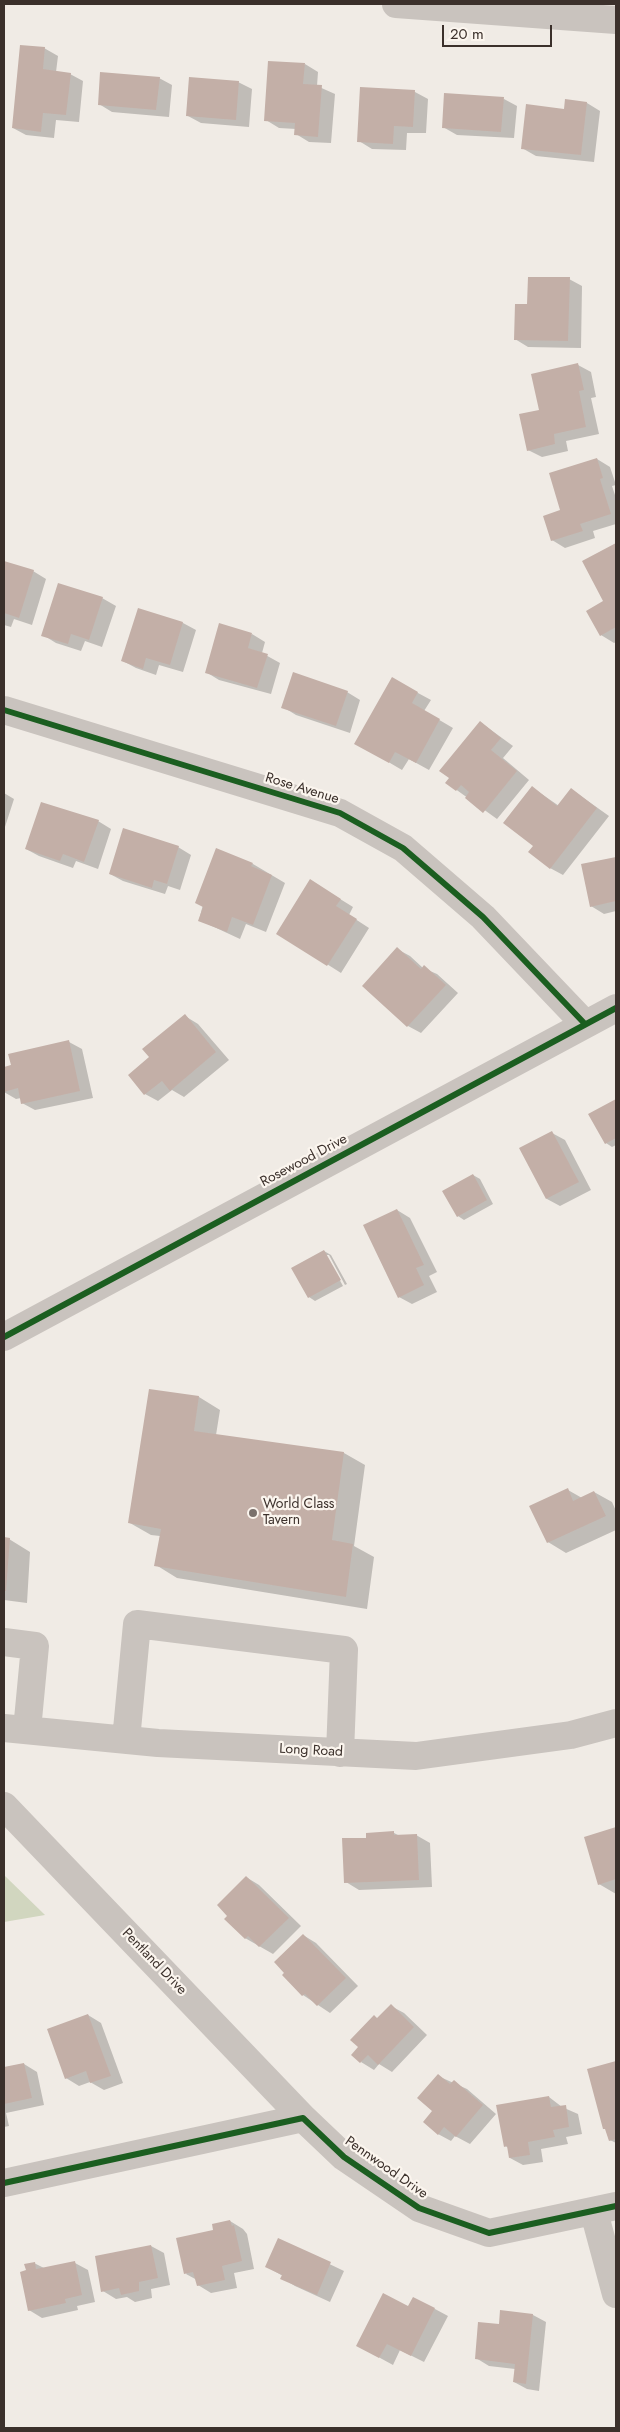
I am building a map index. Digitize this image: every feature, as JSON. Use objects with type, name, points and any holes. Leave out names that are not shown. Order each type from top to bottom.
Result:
[{"type":"street","points":[[396,4],[616,20]]},
{"type":"street","name":"Rose Avenue","points":[[4,710],[340,813],[403,848],[483,917],[585,1024]]},
{"type":"street","name":"Rosewood Drive","points":[[4,1335],[616,1008]]},
{"type":"street","points":[[126,1740],[137,1624],[344,1650],[340,1753]]},
{"type":"street","points":[[4,1642],[35,1646],[15,1729]]},
{"type":"street","name":"Long Road","points":[[15,1729],[126,1740],[416,1756],[571,1735],[616,1723]]},
{"type":"street","name":"Pentland Drive","points":[[4,1806],[303,2118]]},
{"type":"street","points":[[4,2183],[303,2118]]},
{"type":"street","name":"Pennwood Drive","points":[[303,2118],[344,2157],[419,2208],[489,2233],[605,2209]]},
{"type":"street","points":[[605,2209],[616,2294]]},
{"type":"green space","points":[[4,1875],[45,1915],[4,1922]]},
{"type":"building","points":[[20,45],[45,47],[43,69],[71,73],[66,115],[43,113],[41,132],[12,128]]},
{"type":"building","points":[[268,61],[305,63],[303,84],[322,85],[318,137],[294,135],[295,123],[264,121]]},
{"type":"building","points":[[100,72],[160,77],[156,110],[98,105]]},
{"type":"building","points":[[189,77],[239,81],[236,120],[186,116]]},
{"type":"building","points":[[360,87],[415,90],[413,127],[394,126],[393,144],[357,142]]},
{"type":"building","points":[[444,93],[504,97],[501,132],[442,128]]},
{"type":"building","points":[[565,99],[587,102],[581,155],[521,149],[526,104],[564,109]]},
{"type":"building","points":[[528,277],[570,277],[568,341],[514,340],[515,304],[527,304]]},
{"type":"building","points":[[578,363],[584,390],[579,391],[586,427],[554,434],[555,444],[527,451],[519,414],[539,410],[531,374]]},
{"type":"building","points":[[597,458],[603,478],[600,479],[611,514],[580,524],[583,531],[551,541],[543,516],[560,510],[549,473]]},
{"type":"building","points":[[616,543],[616,627],[600,636],[586,611],[603,601],[582,561]]},
{"type":"building","points":[[4,561],[34,570],[19,618],[4,613]]},
{"type":"building","points":[[58,583],[103,597],[89,640],[71,634],[68,644],[41,636]]},
{"type":"building","points":[[138,608],[183,622],[170,665],[146,658],[143,669],[121,661]]},
{"type":"building","points":[[219,623],[252,633],[248,648],[268,654],[257,688],[205,673]]},
{"type":"building","points":[[293,672],[348,691],[336,726],[281,708]]},
{"type":"building","points":[[392,677],[418,692],[412,703],[440,719],[416,763],[395,752],[389,763],[354,744]]},
{"type":"building","points":[[480,721],[501,738],[491,750],[517,771],[483,813],[465,798],[469,792],[461,785],[456,791],[445,783],[449,778],[439,771]]},
{"type":"building","points":[[532,786],[557,806],[571,788],[597,808],[550,869],[528,852],[533,846],[503,823]]},
{"type":"building","points":[[41,802],[99,820],[84,862],[63,854],[60,861],[25,849]]},
{"type":"building","points":[[123,828],[179,846],[167,884],[154,880],[152,888],[109,874]]},
{"type":"building","points":[[216,848],[253,863],[251,866],[272,875],[253,925],[232,917],[227,932],[198,921],[203,907],[195,903]]},
{"type":"building","points":[[616,857],[616,901],[590,907],[581,864]]},
{"type":"building","points":[[310,879],[341,899],[336,906],[357,919],[327,966],[276,934]]},
{"type":"building","points":[[397,947],[421,969],[424,965],[446,985],[407,1027],[362,986]]},
{"type":"building","points":[[185,1014],[216,1052],[170,1091],[162,1081],[144,1095],[128,1075],[149,1057],[142,1049]]},
{"type":"building","points":[[69,1040],[80,1091],[21,1104],[18,1088],[4,1092],[4,1067],[11,1065],[8,1054]]},
{"type":"building","points":[[616,1099],[616,1138],[605,1144],[588,1114]]},
{"type":"building","points":[[552,1131],[579,1182],[546,1199],[519,1148]]},
{"type":"building","points":[[473,1174],[487,1200],[457,1217],[442,1191]]},
{"type":"building","points":[[397,1209],[424,1265],[416,1268],[424,1285],[398,1298],[363,1225]]},
{"type":"building","points":[[324,1250],[341,1280],[308,1298],[291,1268]]},
{"type":"building","points":[[149,1389],[199,1396],[194,1431],[344,1452],[332,1540],[353,1544],[346,1597],[154,1566],[161,1529],[128,1523]]},
{"type":"building","points":[[568,1488],[573,1501],[594,1491],[606,1516],[547,1543],[529,1506]]},
{"type":"building","points":[[4,1537],[10,1538],[6,1591],[4,1591]]},
{"type":"building","points":[[616,1827],[616,1879],[598,1885],[584,1837]]},
{"type":"building","points":[[394,1831],[394,1835],[417,1834],[419,1880],[344,1883],[342,1838],[366,1838],[366,1833]]},
{"type":"building","points":[[246,1876],[289,1918],[259,1947],[248,1936],[245,1939],[224,1919],[227,1916],[217,1905]]},
{"type":"building","points":[[303,1934],[346,1978],[317,2006],[305,1994],[302,1996],[282,1975],[284,1973],[274,1962]]},
{"type":"building","points":[[391,2004],[414,2027],[378,2065],[368,2055],[360,2063],[351,2055],[358,2047],[350,2040],[374,2015],[377,2018]]},
{"type":"building","points":[[88,2014],[111,2076],[90,2083],[86,2071],[65,2079],[47,2029]]},
{"type":"building","points":[[616,2061],[616,2139],[609,2141],[605,2129],[603,2129],[587,2069]]},
{"type":"building","points":[[24,2063],[32,2098],[4,2104],[4,2067]]},
{"type":"building","points":[[438,2074],[450,2084],[454,2080],[483,2105],[456,2137],[444,2127],[438,2135],[423,2122],[432,2111],[417,2098]]},
{"type":"building","points":[[549,2096],[551,2107],[566,2105],[569,2127],[553,2130],[555,2137],[528,2142],[530,2155],[509,2158],[507,2146],[504,2147],[496,2105]]},
{"type":"building","points":[[230,2220],[232,2226],[234,2225],[242,2261],[222,2266],[225,2280],[197,2286],[193,2272],[184,2274],[176,2238],[213,2230],[212,2224]]},
{"type":"building","points":[[278,2238],[331,2262],[317,2295],[280,2279],[282,2275],[265,2267]]},
{"type":"building","points":[[151,2245],[158,2278],[139,2282],[139,2291],[121,2295],[119,2288],[101,2292],[95,2256]]},
{"type":"building","points":[[75,2261],[82,2295],[65,2299],[66,2303],[28,2311],[20,2272],[26,2270],[24,2264],[35,2262],[36,2269]]},
{"type":"building","points":[[383,2293],[408,2306],[413,2297],[435,2308],[411,2356],[387,2344],[379,2358],[356,2346]]},
{"type":"building","points":[[500,2310],[533,2314],[526,2384],[513,2382],[515,2364],[475,2359],[478,2322],[499,2324]]},
{"type":"cycle path","points":[[4,710],[340,813],[403,848],[483,917],[585,1024]]},
{"type":"cycle path","points":[[4,1337],[616,1008]]},
{"type":"cycle path","points":[[4,2183],[303,2118],[344,2157],[419,2208],[489,2233],[616,2206]]},
{"type":"place","name":"World Class Tavern","points":[[253,1513]]}]
